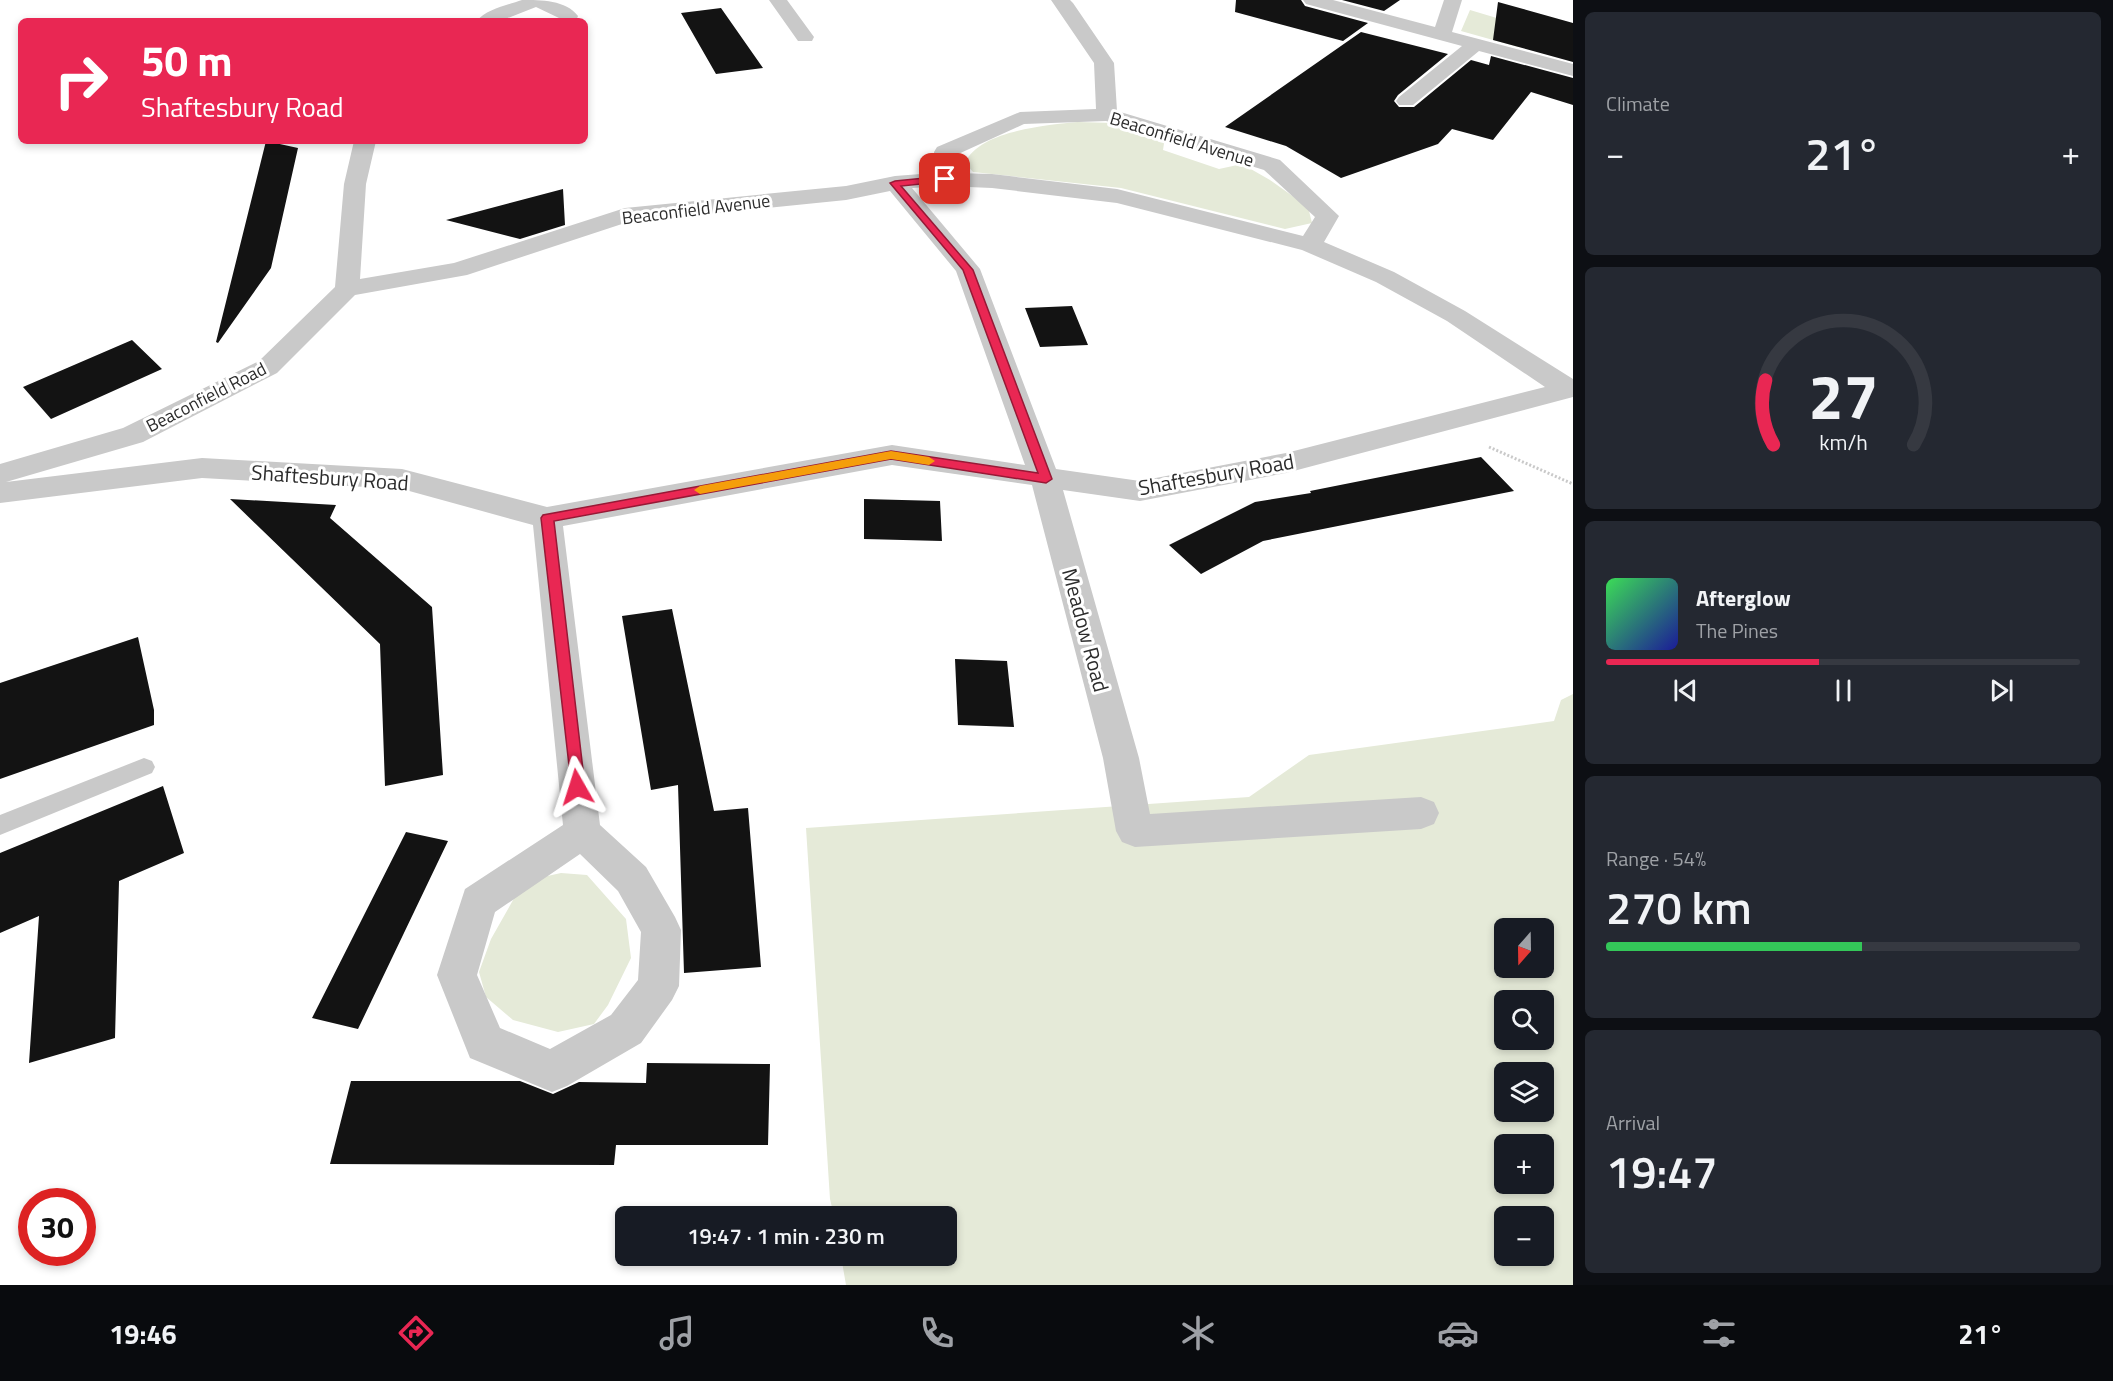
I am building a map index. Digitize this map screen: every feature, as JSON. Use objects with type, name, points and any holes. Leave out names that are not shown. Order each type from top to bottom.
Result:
[{"type":"street","points":[[492,18],[539,0],[569,16],[568,18]]},
{"type":"street","points":[[778,0],[805,36]]},
{"type":"street","points":[[1060,0],[1104,63],[1107,115]]},
{"type":"street","points":[[1312,0],[1442,33],[1573,70]]},
{"type":"street","points":[[1442,33],[1453,0]]},
{"type":"street","points":[[1406,101],[1477,43]]},
{"type":"street","name":"Beaconfield Avenue","points":[[945,179],[945,152],[1020,118],[1107,115],[1272,165],[1327,216],[1310,245]]},
{"type":"street","points":[[346,289],[355,184],[364,144]]},
{"type":"street","name":"Beaconfield Avenue","points":[[346,289],[458,270],[625,215],[846,193],[895,183],[945,179],[992,181],[1117,196],[1310,245],[1385,277],[1456,315],[1571,389]]},
{"type":"street","name":"Meadow Road","points":[[895,183],[968,270],[1046,479],[1121,758],[1136,831],[1421,813]]},
{"type":"street","name":"Beaconfield Road","points":[[0,474],[133,435],[268,368],[346,289]]},
{"type":"street","name":"Shaftesbury Road","points":[[0,493],[202,468],[402,479],[547,518],[891,455],[1140,491],[1286,463],[1571,389]]},
{"type":"street","points":[[547,518],[582,832],[632,879],[661,930],[658,986],[626,1029],[552,1071],[485,1043],[457,975],[479,901],[582,832]]},
{"type":"lane","points":[[0,825],[144,767]]},
{"type":"path","points":[[1437,424],[1573,484]]},
{"type":"green space","points":[[1470,10],[1573,41],[1525,40],[1518,47],[1461,31]]},
{"type":"green space","points":[[1078,122],[1113,123],[1165,137],[1163,150],[1219,169],[1242,164],[1270,180],[1308,207],[1312,223],[1285,229],[1121,188],[973,172],[965,163],[973,152],[998,137],[1032,128]]},
{"type":"green space","points":[[1573,694],[1573,1285],[846,1285],[843,1266],[957,1266],[957,1206],[832,1206],[806,828],[1249,797],[1309,755],[1554,721],[1561,700]]},
{"type":"green space","points":[[561,873],[587,875],[626,919],[631,958],[608,1005],[594,1024],[558,1032],[513,1020],[486,997],[479,972],[491,939],[517,893],[534,879]]},
{"type":"building","points":[[1236,0],[1301,0],[1305,6],[1368,23],[1343,41],[1235,12]]},
{"type":"building","points":[[1342,0],[1400,0],[1384,11]]},
{"type":"building","points":[[1498,2],[1573,23],[1573,62],[1493,40]]},
{"type":"building","points":[[721,8],[763,68],[716,74],[681,13]]},
{"type":"building","points":[[1361,32],[1448,54],[1398,95],[1394,101],[1399,107],[1414,107],[1471,60],[1489,65],[1491,56],[1573,78],[1573,105],[1531,92],[1493,140],[1452,129],[1438,144],[1341,178],[1286,146],[1225,127]]},
{"type":"building","points":[[265,144],[298,148],[271,268],[218,343],[216,342]]},
{"type":"building","points":[[563,189],[565,225],[520,239],[446,220]]},
{"type":"building","points":[[1072,306],[1088,345],[1040,347],[1025,308]]},
{"type":"building","points":[[132,340],[162,369],[51,419],[23,387]]},
{"type":"building","points":[[1481,457],[1514,491],[1263,541],[1201,574],[1169,545],[1255,502],[1311,493],[1310,491]]},
{"type":"building","points":[[230,499],[336,505],[330,518],[432,607],[443,775],[385,786],[380,644]]},
{"type":"building","points":[[864,499],[940,501],[942,541],[864,539]]},
{"type":"building","points":[[672,609],[714,811],[748,808],[761,967],[684,973],[678,785],[651,790],[622,616]]},
{"type":"building","points":[[138,637],[154,710],[154,725],[0,779],[0,683]]},
{"type":"building","points":[[955,659],[1007,661],[1014,727],[958,725]]},
{"type":"building","points":[[163,786],[184,853],[119,881],[115,1038],[29,1063],[39,916],[0,933],[0,853]]},
{"type":"building","points":[[406,832],[448,841],[358,1029],[312,1018]]},
{"type":"building","points":[[647,1063],[770,1064],[768,1145],[616,1145],[614,1165],[330,1164],[351,1081],[520,1081],[553,1094],[579,1082],[646,1083]]},
{"type":"slow traffic","points":[[700,490],[891,455],[929,461]]},
{"type":"route","points":[[577,787],[547,518],[891,455],[1046,479],[968,270],[895,183],[945,179]]}]
